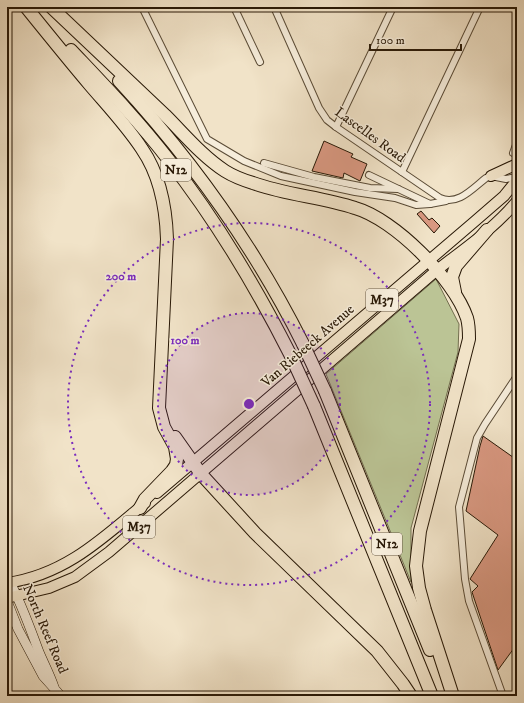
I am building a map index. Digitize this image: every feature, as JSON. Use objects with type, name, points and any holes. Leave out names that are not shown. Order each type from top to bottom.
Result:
[{"type":"highway","name":"N12","points":[[28,7],[117,98],[168,159],[214,223],[254,286],[291,356],[314,406],[432,696]]},
{"type":"highway","points":[[28,7],[63,53],[126,127],[143,150],[156,176],[163,199],[167,239],[160,408],[164,427],[174,447],[177,459],[176,465],[172,471],[145,500],[140,508]]},
{"type":"highway","name":"N12","points":[[50,7],[134,98],[185,157],[228,217],[287,312],[325,392],[449,696]]},
{"type":"highway","points":[[50,7],[166,116],[208,158],[226,171],[271,190],[357,208],[394,229],[429,260],[460,304]]},
{"type":"highway","points":[[454,696],[425,610],[419,588],[416,566],[420,531],[469,339],[468,322],[454,285],[452,277],[453,272],[456,266],[487,230]]},
{"type":"highway","points":[[160,408],[170,428],[192,464],[255,533],[377,651],[411,696]]},
{"type":"main road","points":[[491,176],[517,164]]},
{"type":"main road","name":"Van Riebeeck Avenue","points":[[9,582],[29,578],[70,562],[103,539],[504,196],[514,182]]},
{"type":"main road","name":"Van Riebeeck Avenue","points":[[7,600],[50,588],[75,577],[109,552],[437,270],[512,210],[517,201]]},
{"type":"main road","name":"North Reef Road","points":[[9,582],[18,596],[54,687]]},
{"type":"main road","name":"North Reef Road","points":[[7,600],[18,629],[43,676],[61,696]]},
{"type":"street","points":[[142,7],[207,139],[244,161],[281,176],[355,192],[395,198],[416,205],[430,204],[460,198],[486,178],[491,176],[514,182]]},
{"type":"street","points":[[234,7],[260,62]]},
{"type":"street","name":"Lascelles Road","points":[[274,7],[319,108],[327,120],[440,198],[448,201]]},
{"type":"street","points":[[336,127],[393,7]]},
{"type":"street","points":[[402,172],[480,7]]},
{"type":"street","points":[[513,153],[517,142]]},
{"type":"street","points":[[264,163],[321,179],[370,188],[398,189]]},
{"type":"street","points":[[369,175],[430,204]]},
{"type":"street","points":[[503,696],[469,601],[459,507],[477,438],[517,376]]},
{"type":"green space","points":[[436,279],[459,324],[458,352],[411,528],[411,582],[326,374]]},
{"type":"building","points":[[324,141],[353,154],[351,157],[367,164],[360,181],[344,173],[343,178],[312,171]]},
{"type":"building","points":[[421,211],[429,220],[432,218],[440,226],[434,233],[417,214]]},
{"type":"building","points":[[483,436],[517,460],[517,644],[498,670],[472,592],[478,586],[470,579],[498,535],[466,511]]}]
